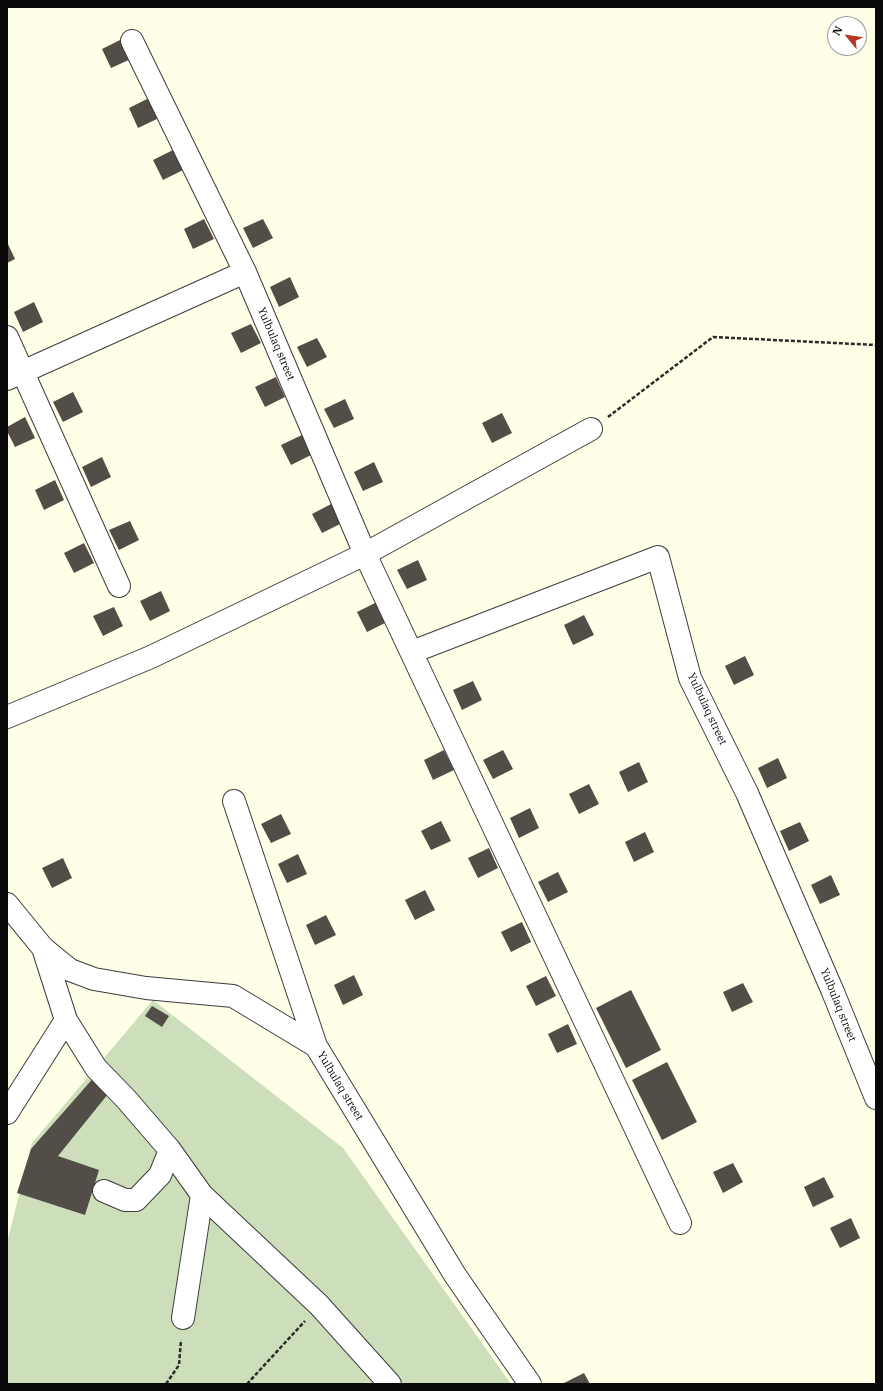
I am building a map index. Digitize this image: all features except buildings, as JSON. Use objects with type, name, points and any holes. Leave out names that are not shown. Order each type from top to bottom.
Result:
[{"type":"street","name":"Yulbulaq street","points":[[132,41],[245,272],[365,554],[680,1223]]},
{"type":"street","points":[[15,375],[245,272]]},
{"type":"street","points":[[7,337],[15,375],[119,586]]},
{"type":"street","points":[[7,717],[151,657],[365,554],[591,430]]},
{"type":"street","name":"Yulbulaq street","points":[[412,652],[658,557],[690,678],[747,793],[830,985],[876,1098]]},
{"type":"street","points":[[234,801],[316,1046]]},
{"type":"street","name":"Yulbulaq street","points":[[7,904],[43,948],[70,970],[94,979],[146,988],[233,996],[316,1046],[455,1274],[530,1384]]},
{"type":"street","points":[[43,948],[66,1020],[96,1068],[126,1099],[170,1150],[202,1195],[319,1305],[390,1384]]},
{"type":"street","points":[[7,1113],[66,1020]]},
{"type":"street","points":[[104,1192],[125,1200],[136,1200],[160,1175],[170,1150]]},
{"type":"street","points":[[183,1318],[202,1195]]},
{"type":"path","points":[[591,430],[713,337],[876,345]]},
{"type":"path","points":[[247,1384],[319,1305]]},
{"type":"path","points":[[166,1384],[179,1365],[183,1318]]},
{"type":"green space","points":[[153,1000],[343,1148],[511,1384],[7,1384],[7,1243],[32,1143]]}]
